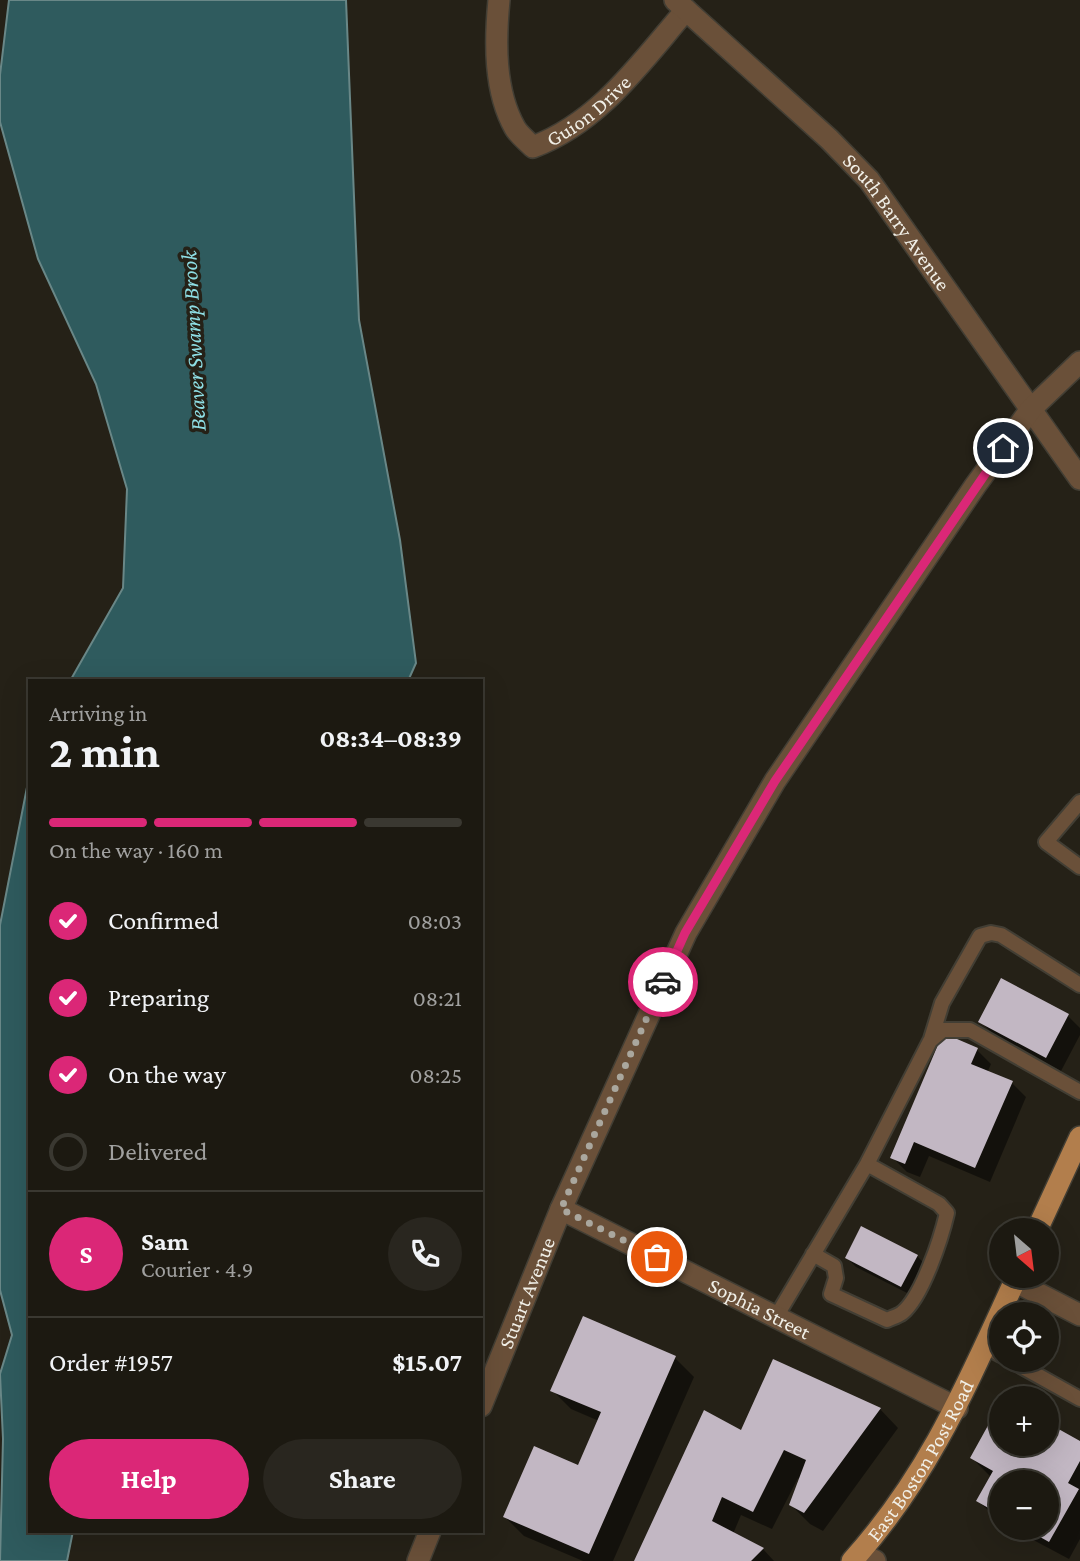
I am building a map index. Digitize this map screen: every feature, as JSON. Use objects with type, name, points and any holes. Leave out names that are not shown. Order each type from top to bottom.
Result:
[{"type":"main road","points":[[1043,1218],[1080,1137]]},
{"type":"main road","name":"East Boston Post Road","points":[[864,1559],[877,1533],[920,1472],[989,1357]]},
{"type":"street","name":"Guion Drive","points":[[499,0],[497,22],[501,92],[515,130],[533,147],[559,137],[603,105],[680,5]]},
{"type":"street","name":"South Barry Avenue","points":[[680,5],[830,139],[869,180],[1080,479]]},
{"type":"street","name":"Stuart Avenue","points":[[483,1401],[561,1209],[685,933],[775,781],[1031,410],[1080,362]]},
{"type":"street","name":"Sophia Street","points":[[561,1209],[957,1408]]},
{"type":"street","points":[[1031,1288],[1080,1315]]},
{"type":"street","points":[[418,1561],[429,1533]]},
{"type":"lane","points":[[1080,803],[1078,801],[1046,842],[1080,867]]},
{"type":"lane","points":[[776,1317],[867,1164],[930,1041],[942,1003],[980,936],[991,933],[1001,935],[1080,985]]},
{"type":"lane","points":[[930,1041],[943,1030],[970,1030],[1080,1092]]},
{"type":"lane","points":[[813,1254],[834,1266],[836,1278],[831,1294],[887,1320],[902,1313],[916,1295],[943,1231],[947,1213],[939,1204],[867,1164]]},
{"type":"lane","points":[[1032,1372],[1080,1399]]},
{"type":"water","name":"Beaver Swamp Brook","points":[[9,0],[346,0],[359,320],[400,540],[416,663],[409,679],[71,679],[123,588],[127,489],[96,384],[38,259],[0,122],[0,75]]},
{"type":"water","points":[[28,782],[28,1533],[73,1533],[67,1561],[0,1561],[3,1439],[0,1374],[12,1335],[0,1290],[0,925]]},
{"type":"building","points":[[1001,978],[1069,1014],[1046,1058],[978,1022]]},
{"type":"building","points":[[943,1033],[978,1048],[971,1064],[1013,1081],[975,1168],[914,1142],[905,1164],[890,1158]]},
{"type":"building","points":[[861,1226],[918,1255],[901,1287],[845,1258]]},
{"type":"building","points":[[583,1316],[676,1356],[589,1554],[503,1517],[534,1446],[578,1465],[601,1412],[550,1391]]},
{"type":"building","points":[[773,1359],[881,1408],[804,1513],[789,1505],[806,1460],[784,1450],[753,1512],[722,1497],[712,1521],[764,1548],[751,1561],[634,1561],[704,1410],[741,1430]]},
{"type":"building","points":[[989,1424],[989,1456],[1059,1456],[1059,1429],[1080,1441],[1080,1461],[1068,1483],[1079,1489],[1059,1524],[1059,1470],[991,1470],[970,1458]]},
{"type":"building","points":[[989,1478],[989,1508],[976,1501]]},
{"type":"way so far","points":[[657,1257],[561,1209],[663,982]]},
{"type":"route","points":[[663,982],[685,933],[775,781],[1003,448]]}]
